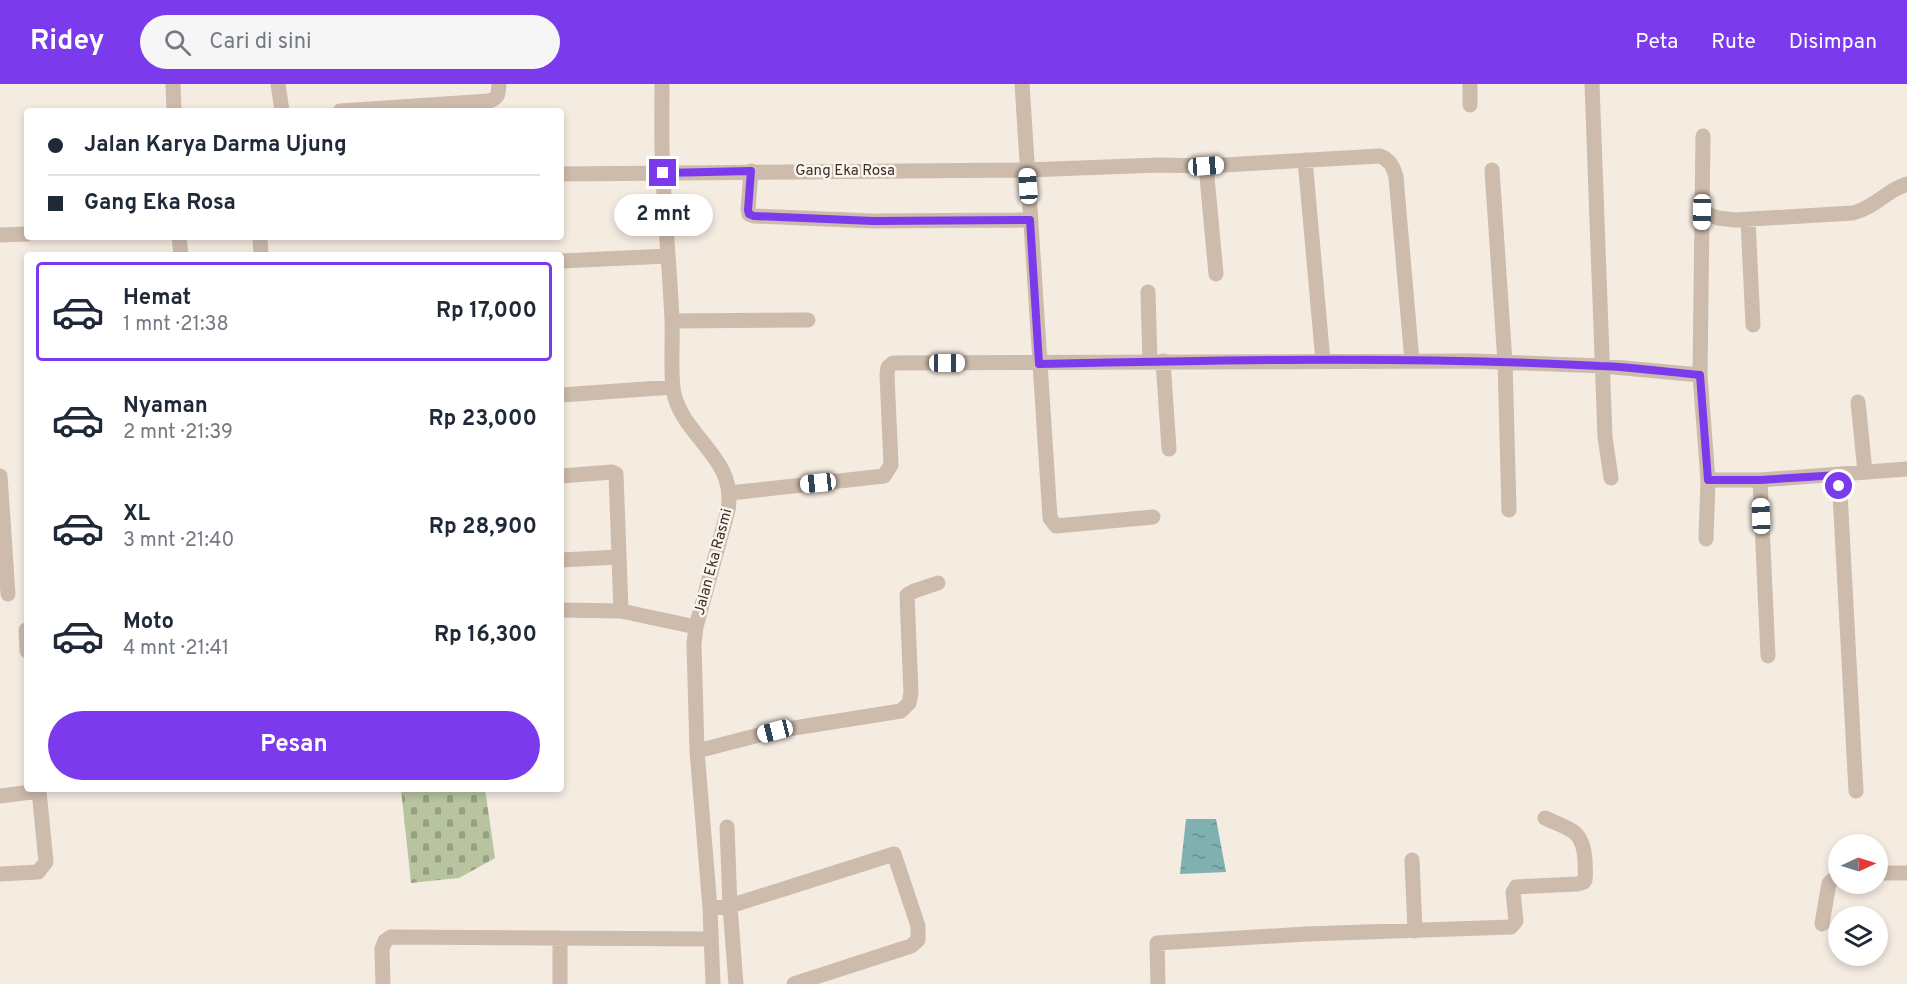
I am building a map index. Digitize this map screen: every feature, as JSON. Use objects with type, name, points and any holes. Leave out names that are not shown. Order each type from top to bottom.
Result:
[{"type":"street","points":[[173,84],[174,108]]},
{"type":"street","points":[[278,84],[282,108]]},
{"type":"street","points":[[385,108],[489,101],[496,99],[499,84]]},
{"type":"street","name":"Jalan Eka Rasmi","points":[[662,84],[663,173],[674,387],[677,402],[685,418],[721,464],[730,493],[728,510],[696,627],[694,644],[697,751],[710,908],[713,984]]},
{"type":"street","points":[[1022,84],[1050,518],[1056,526],[1153,517]]},
{"type":"street","points":[[1470,84],[1470,105]]},
{"type":"street","points":[[1592,84],[1605,443],[1611,478]]},
{"type":"street","points":[[1703,136],[1700,375],[1708,480],[1706,539]]},
{"type":"street","name":"Gang Eka Rosa","points":[[564,174],[1206,166],[1372,155],[1387,159],[1393,166],[1396,177],[1413,361]]},
{"type":"street","points":[[1305,160],[1323,361]]},
{"type":"street","points":[[1206,166],[1216,274]]},
{"type":"street","points":[[1492,170],[1504,362],[1509,510]]},
{"type":"street","points":[[751,171],[748,210],[749,214],[754,216],[873,221],[1030,220]]},
{"type":"street","points":[[1702,212],[1718,218],[1748,220],[1862,211],[1896,188],[1907,184]]},
{"type":"street","points":[[1748,220],[1753,325]]},
{"type":"street","points":[[0,235],[24,234]]},
{"type":"street","points":[[564,261],[667,256]]},
{"type":"street","points":[[1148,292],[1169,450]]},
{"type":"street","points":[[672,321],[808,320]]},
{"type":"street","points":[[730,493],[884,476],[891,465],[887,375],[888,367],[893,363],[1504,362],[1603,366],[1700,375]]},
{"type":"street","points":[[564,395],[674,387]]},
{"type":"street","points":[[1858,402],[1865,472]]},
{"type":"street","points":[[1708,480],[1760,480],[1907,469]]},
{"type":"street","points":[[564,477],[612,472],[616,474],[621,611]]},
{"type":"street","points":[[1839,475],[1856,791]]},
{"type":"street","points":[[0,476],[8,594]]},
{"type":"street","points":[[1760,480],[1768,656]]},
{"type":"street","points":[[564,560],[619,557]]},
{"type":"street","points":[[697,751],[775,731],[901,711],[909,703],[911,693],[908,595],[938,583]]},
{"type":"street","points":[[564,610],[621,611],[696,627]]},
{"type":"street","points":[[0,796],[26,792]]},
{"type":"street","points":[[0,874],[38,872],[46,862],[39,792]]},
{"type":"street","points":[[1158,984],[1157,943],[1307,934],[1511,927],[1515,921],[1513,892],[1516,887],[1577,884],[1584,882],[1586,877],[1584,845],[1581,839],[1574,832],[1545,818]]},
{"type":"street","points":[[727,827],[736,984]]},
{"type":"street","points":[[710,908],[730,906],[894,855],[918,926],[918,940],[901,950],[794,984]]},
{"type":"street","points":[[1412,860],[1415,931]]},
{"type":"street","points":[[1888,873],[1907,873]]},
{"type":"street","points":[[1822,924],[1828,889]]},
{"type":"street","points":[[383,984],[382,949],[385,940],[391,937],[711,939]]},
{"type":"street","points":[[560,939],[560,984]]},
{"type":"green space","points":[[401,792],[485,792],[495,858],[459,878],[411,883]]},
{"type":"water","points":[[1186,819],[1216,819],[1226,872],[1180,874]]},
{"type":"route","points":[[663,173],[751,171],[748,210],[749,214],[754,216],[873,221],[1030,220],[1039,364],[1164,361],[1473,361],[1603,366],[1700,375],[1708,480],[1760,480],[1839,475],[1839,486]]}]
